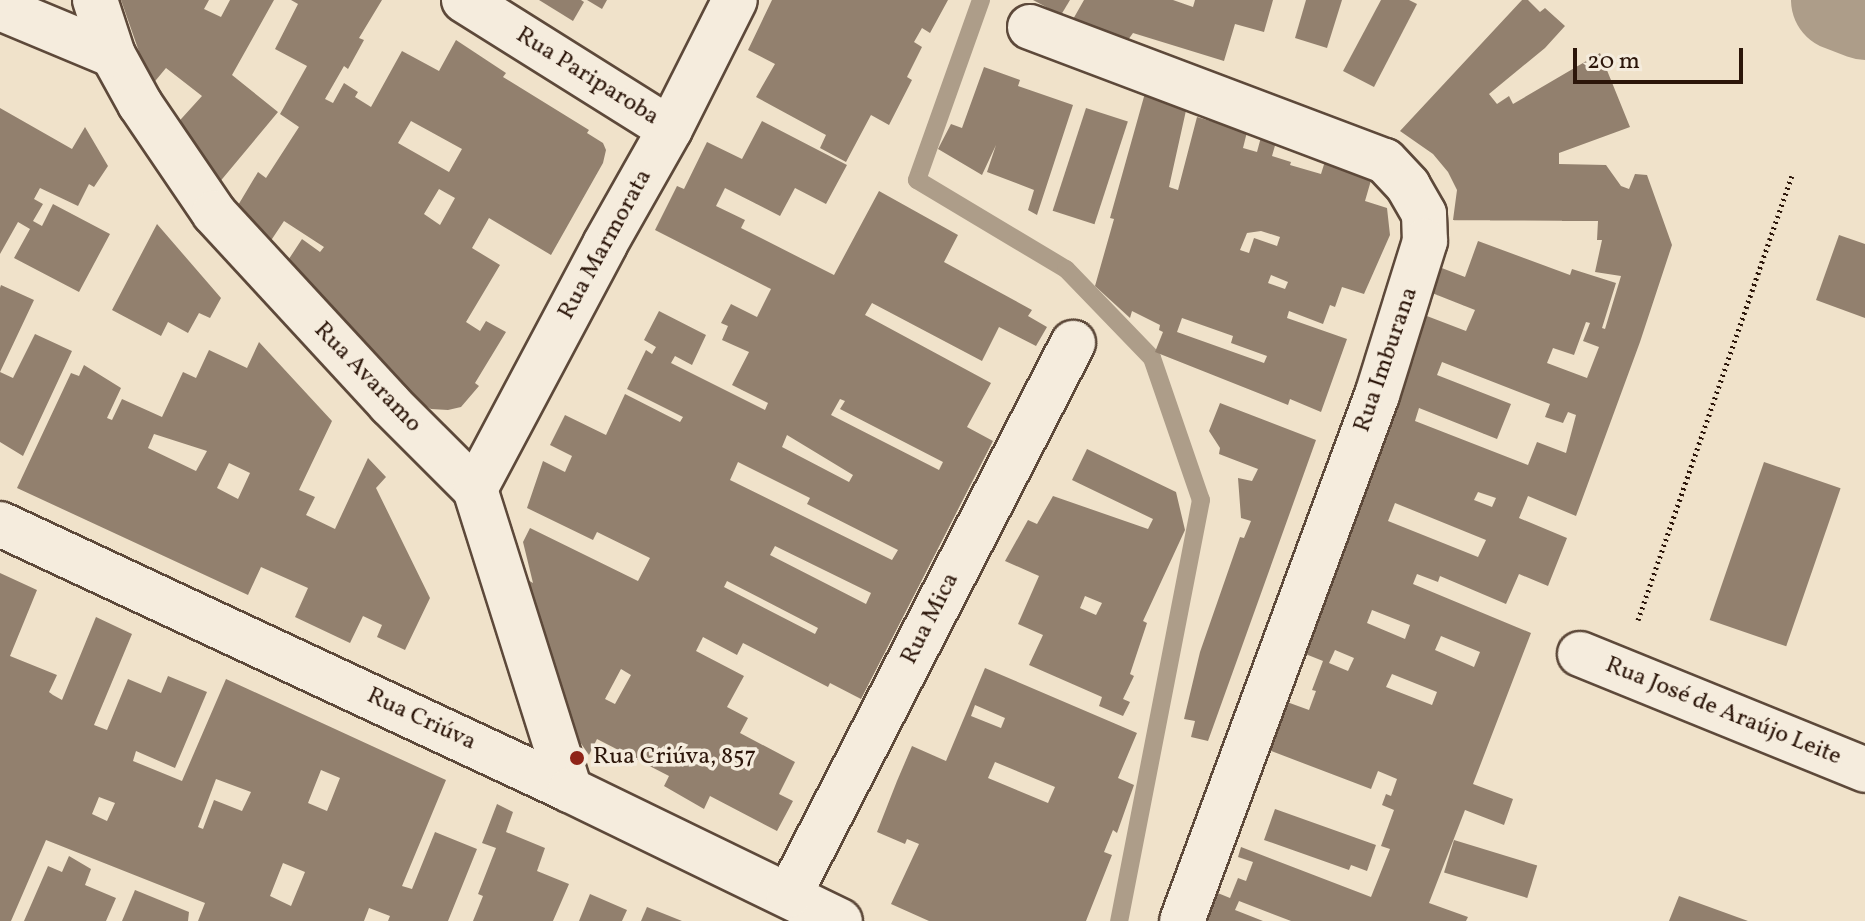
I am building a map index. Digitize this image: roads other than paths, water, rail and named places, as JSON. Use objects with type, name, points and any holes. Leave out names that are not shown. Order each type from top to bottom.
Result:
[{"type":"street","name":"Rua Avaramo","points":[[95,0],[113,55],[140,104],[214,213],[390,404],[475,489],[570,790]]},
{"type":"street","name":"Rua Pariparoba","points":[[464,0],[670,129]]},
{"type":"street","name":"Rua Marmorata","points":[[475,489],[670,129],[735,0]]},
{"type":"street","points":[[0,8],[113,55]]},
{"type":"street","name":"Rua Imburana","points":[[1030,27],[1385,161],[1408,186],[1424,214],[1425,241],[1377,395],[1182,921]]},
{"type":"street","name":"Rua Mica","points":[[789,895],[1073,343]]},
{"type":"street","name":"Rua Criúva","points":[[0,524],[570,790],[840,921]]},
{"type":"street","name":"Rua José de Araújo Leite","points":[[1580,654],[1865,770]]},
{"type":"waterway","points":[[981,0],[917,180],[1066,269],[1152,358],[1201,500],[1119,921]]},
{"type":"waterway","points":[[1842,0],[1865,9]]},
{"type":"place","name":"Rua Criúva, 857","points":[[577,758]]}]
